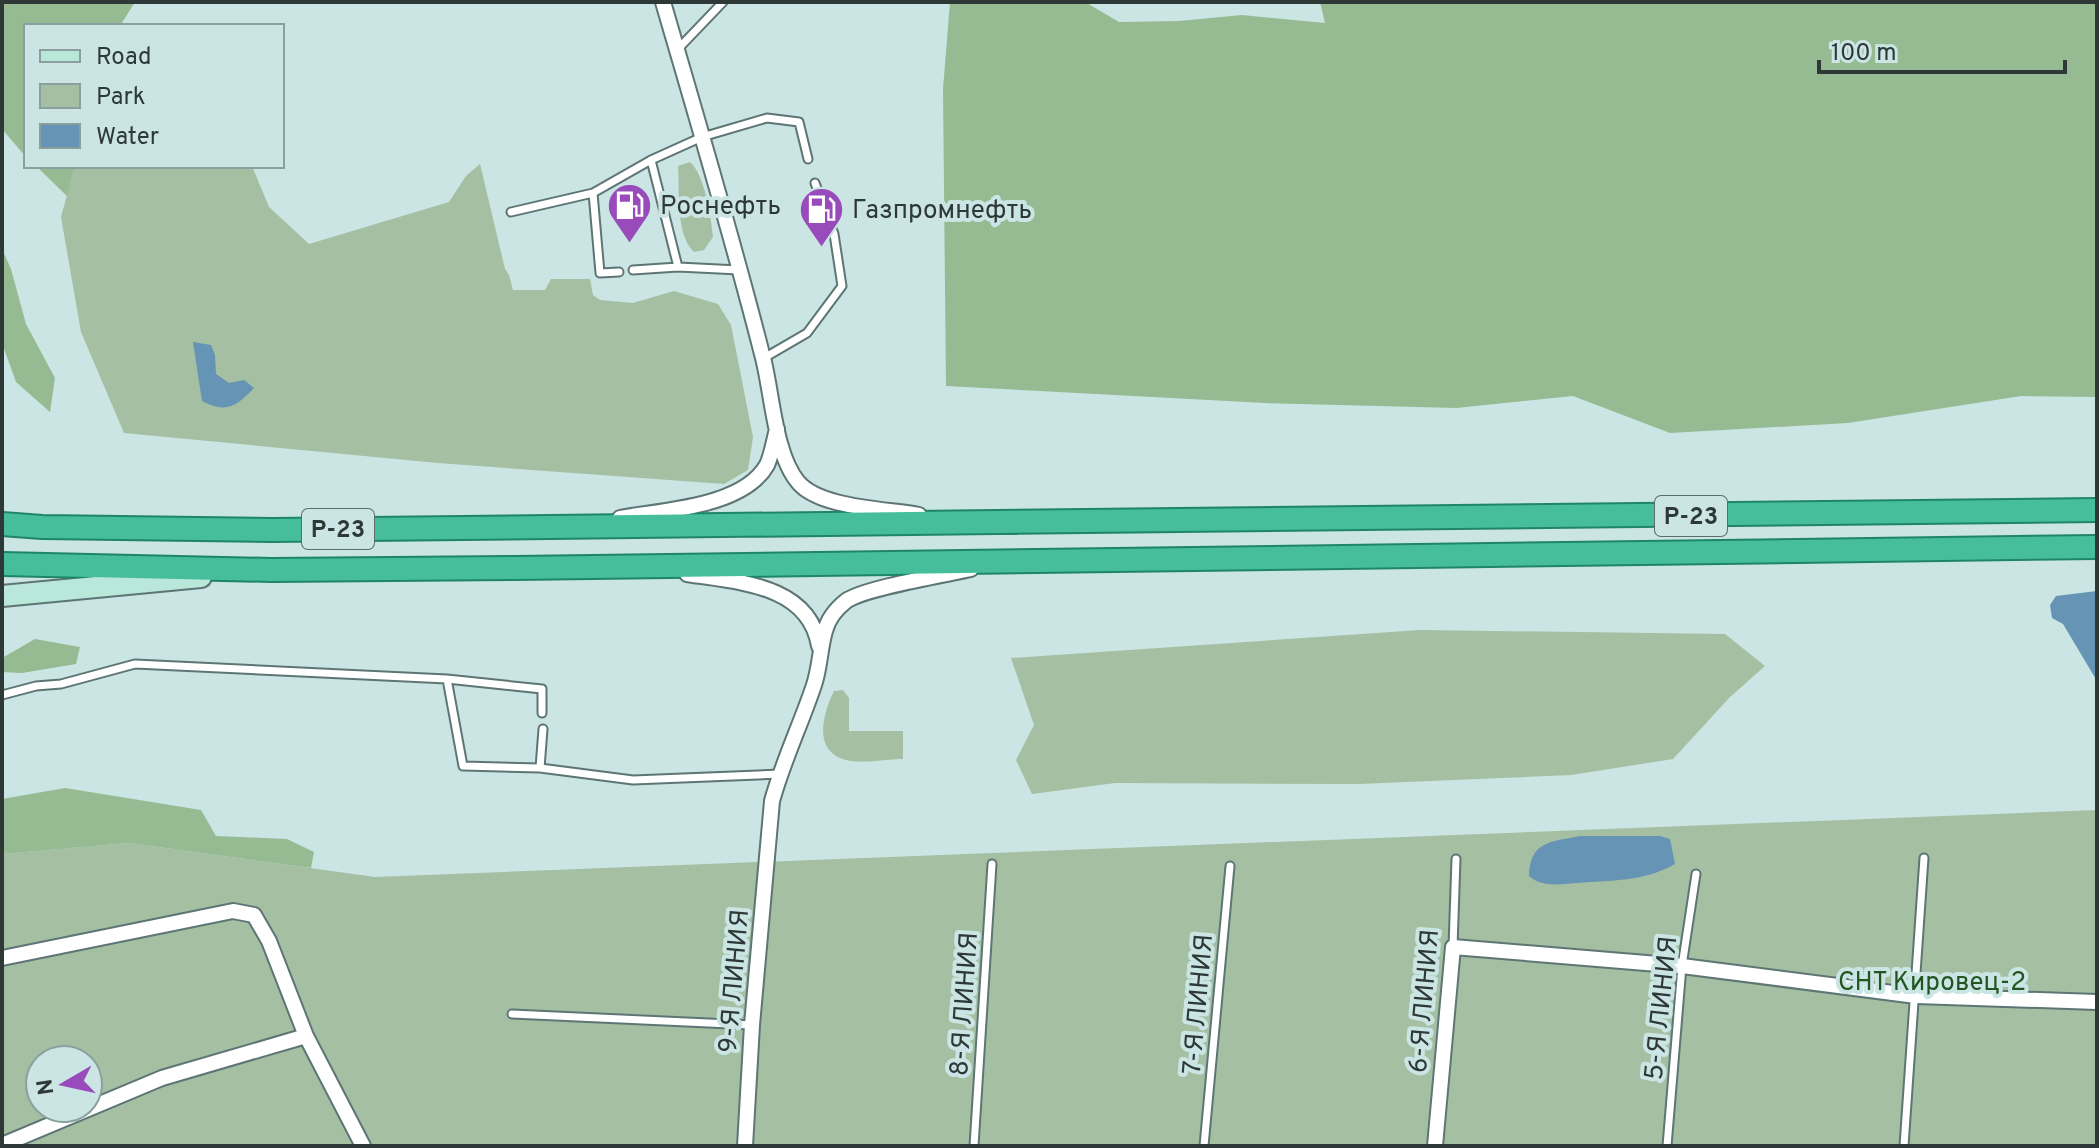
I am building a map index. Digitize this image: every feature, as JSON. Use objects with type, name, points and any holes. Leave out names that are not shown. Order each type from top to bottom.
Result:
[{"type":"highway","name":"Р-23","points":[[2,524],[272,530],[2097,510]]},
{"type":"highway","name":"Р-23","points":[[2,564],[271,570],[2097,547]]},
{"type":"main road","name":"Р-23","points":[[2,596],[271,570]]},
{"type":"street","points":[[663,2],[764,358],[777,428],[793,475],[814,495],[830,502],[966,523]]},
{"type":"street","points":[[585,525],[724,499],[736,493],[747,487],[768,463],[777,428]]},
{"type":"street","name":"9-Я ЛИНИЯ","points":[[745,1146],[752,1025],[772,801],[815,683],[825,629],[834,612],[849,599],[869,591],[1000,562]]},
{"type":"street","points":[[647,566],[759,586],[785,597],[798,606],[816,631],[821,658]]},
{"type":"street","points":[[2,958],[233,911],[254,915],[269,941],[306,1036],[363,1146]]},
{"type":"street","points":[[1453,947],[1682,966],[1916,996],[2097,1002]]},
{"type":"street","name":"6-Я ЛИНИЯ","points":[[1435,1146],[1453,947]]},
{"type":"street","points":[[2,1145],[162,1078],[306,1036]]},
{"type":"lane","points":[[677,51],[723,2]]},
{"type":"lane","points":[[511,212],[593,193],[651,160],[702,137],[767,118],[799,122],[808,159]]},
{"type":"lane","points":[[651,160],[678,267]]},
{"type":"lane","points":[[764,358],[807,333],[842,286],[834,234],[815,183]]},
{"type":"lane","points":[[593,193],[600,273],[619,272]]},
{"type":"lane","points":[[633,270],[678,267],[739,270]]},
{"type":"lane","points":[[2,695],[36,686],[61,684],[135,664],[447,679],[542,689],[542,713]]},
{"type":"lane","points":[[447,679],[463,766],[540,768],[633,780],[780,774]]},
{"type":"lane","points":[[540,768],[543,729]]},
{"type":"lane","points":[[1904,1146],[1924,858]]},
{"type":"lane","name":"6-Я ЛИНИЯ","points":[[1453,947],[1456,859]]},
{"type":"lane","name":"8-Я ЛИНИЯ","points":[[974,1146],[992,864]]},
{"type":"lane","name":"7-Я ЛИНИЯ","points":[[1204,1146],[1230,866]]},
{"type":"lane","name":"5-Я ЛИНИЯ","points":[[1667,1146],[1682,966],[1696,874]]},
{"type":"lane","points":[[512,1014],[752,1025]]},
{"type":"green space","points":[[2,2],[135,2],[121,24],[24,24],[24,155],[2,129]]},
{"type":"green space","points":[[950,2],[1085,2],[1119,22],[1179,21],[1242,15],[1325,23],[1320,2],[2097,2],[2097,397],[2021,396],[1848,423],[1670,433],[1573,396],[1456,408],[1265,403],[946,386],[943,89]]},
{"type":"green space","points":[[690,162],[703,186],[713,237],[704,250],[694,252],[684,234],[679,199],[678,166]]},
{"type":"green space","points":[[480,164],[505,269],[513,290],[545,290],[551,279],[590,279],[593,295],[600,300],[633,303],[674,291],[718,304],[731,325],[753,437],[748,470],[724,484],[438,463],[124,433],[81,332],[61,217],[74,168],[253,168],[269,207],[309,244],[449,202],[466,176]]},
{"type":"green space","points":[[38,168],[74,168],[67,196]]},
{"type":"green space","points":[[2,249],[11,269],[26,324],[55,378],[50,412],[16,382],[2,343]]},
{"type":"green space","points":[[1420,630],[1725,634],[1765,666],[1730,697],[1673,759],[1571,775],[1359,784],[1115,783],[1032,794],[1016,760],[1034,725],[1011,658]]},
{"type":"green space","points":[[35,639],[80,647],[76,664],[22,673],[2,672],[2,658]]},
{"type":"green space","points":[[843,690],[849,698],[849,731],[903,731],[903,759],[853,761],[828,749],[823,731],[826,710],[834,691]]},
{"type":"green space","points":[[65,788],[201,810],[216,836],[287,839],[314,852],[311,868],[129,843],[2,854],[2,799]]},
{"type":"green space","name":"СНТ Кировец-2","points":[[2097,810],[2097,1146],[2,1146],[2,854],[129,843],[375,877]]},
{"type":"water","points":[[193,342],[211,345],[216,374],[229,383],[244,380],[254,388],[231,406],[218,407],[202,401]]},
{"type":"water","points":[[2097,591],[2097,681],[2063,624],[2052,618],[2050,605],[2056,596]]},
{"type":"water","points":[[1580,836],[1660,836],[1670,839],[1675,864],[1651,874],[1615,880],[1552,884],[1529,876],[1533,856],[1544,845]]},
{"type":"place","name":"Роснефть","points":[[629,244]]},
{"type":"place","name":"Газпромнефть","points":[[821,248]]}]
